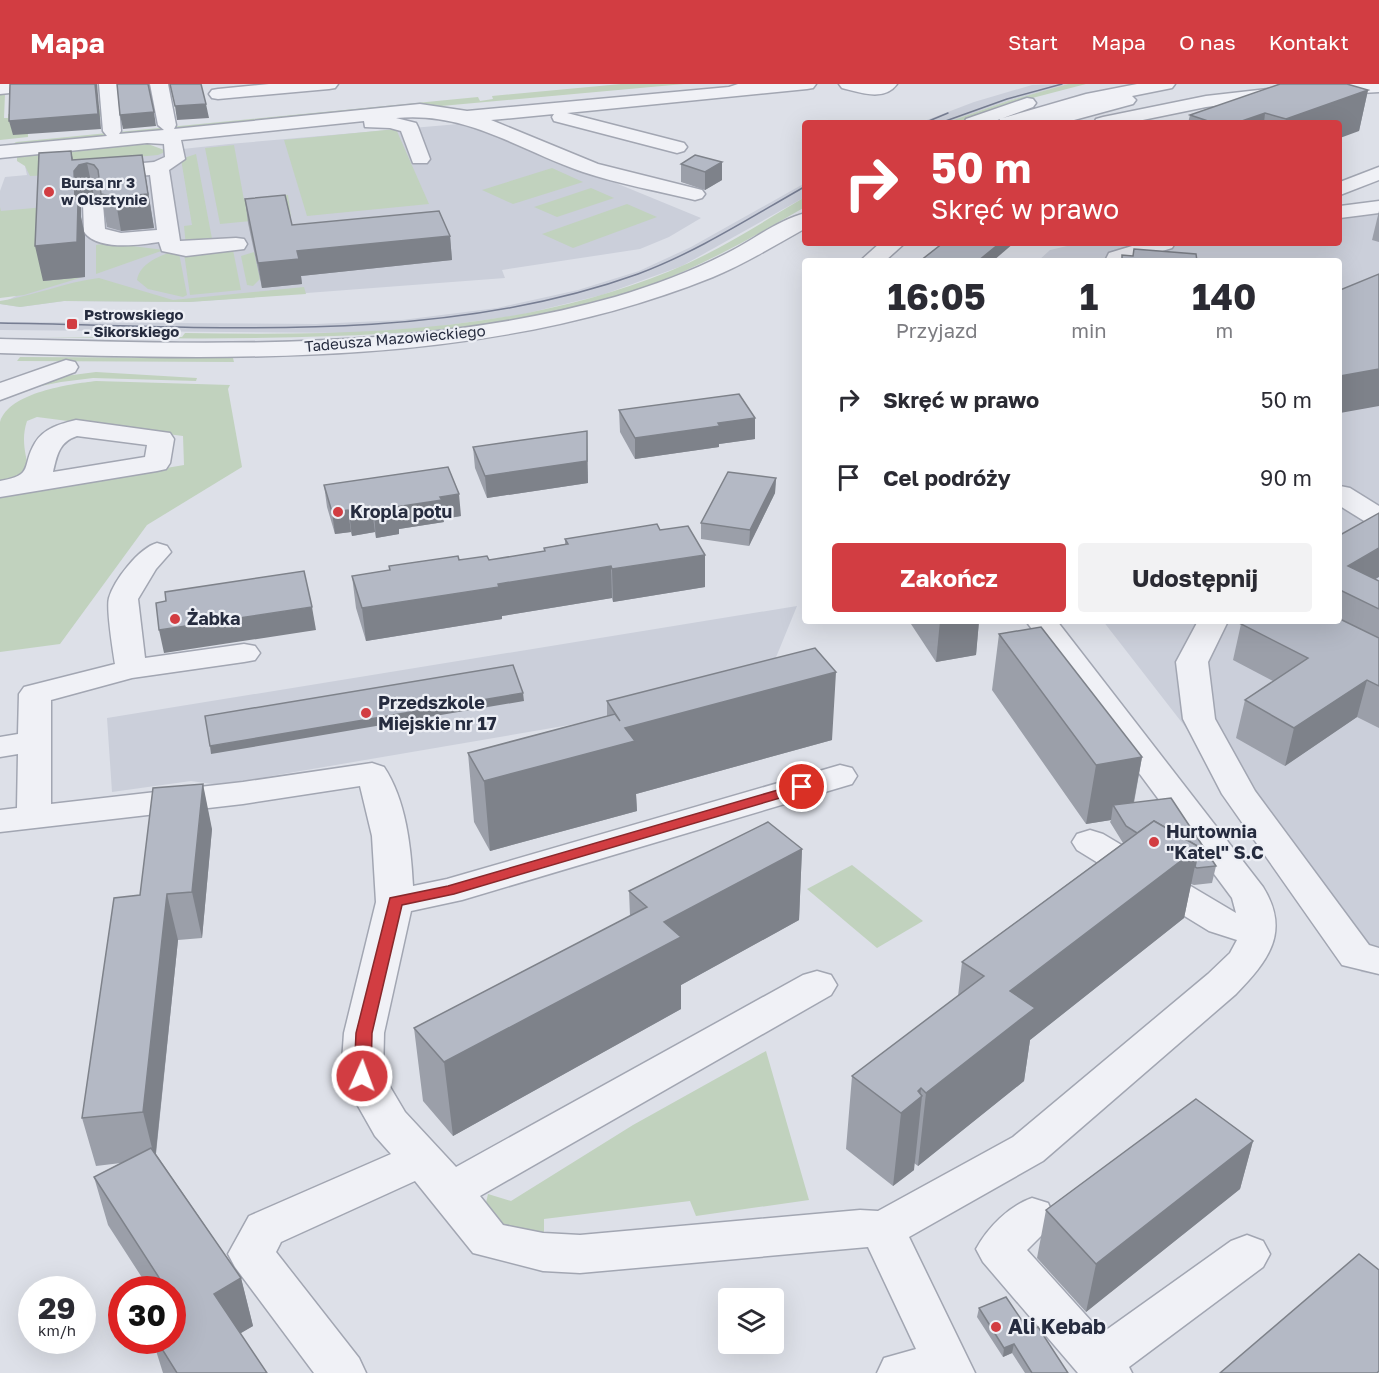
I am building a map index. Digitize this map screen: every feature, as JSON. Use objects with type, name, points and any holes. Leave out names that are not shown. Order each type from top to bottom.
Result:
[{"type":"street","points":[[0,89],[49,84]]},
{"type":"street","points":[[108,84],[112,131]]},
{"type":"street","points":[[81,175],[159,168],[176,159],[174,142],[168,132],[159,84]]},
{"type":"street","points":[[226,119],[216,89],[329,84]]},
{"type":"street","points":[[731,92],[756,84]]},
{"type":"street","points":[[0,152],[420,110],[467,117],[807,84]]},
{"type":"street","points":[[848,84],[874,90],[888,84]]},
{"type":"street","points":[[981,120],[1043,98],[1104,84]]},
{"type":"street","points":[[1018,120],[1092,99],[1166,84]]},
{"type":"street","points":[[1053,120],[1121,102],[1220,84]]},
{"type":"street","points":[[1116,120],[1178,105],[1251,94],[1379,87]]},
{"type":"street","points":[[150,138],[226,119],[418,96],[454,97]]},
{"type":"street","points":[[536,111],[677,147],[657,158]]},
{"type":"street","points":[[467,117],[591,168],[695,194]]},
{"type":"street","points":[[0,142],[112,131],[195,135],[390,122],[409,127],[420,159]]},
{"type":"street","points":[[159,168],[170,246],[186,249],[236,244]]},
{"type":"street","points":[[658,184],[683,169]]},
{"type":"street","points":[[1342,188],[1379,173]]},
{"type":"street","points":[[1342,199],[1373,207]]},
{"type":"street","points":[[93,204],[95,232],[101,236],[115,239],[168,235]]},
{"type":"street","points":[[1342,212],[1373,207]]},
{"type":"street","name":"Tadeusza Mazowieckiego","points":[[0,346],[308,348],[425,339],[489,331],[552,319],[673,284],[706,272],[802,221]]},
{"type":"street","name":"Tadeusza Mazowieckiego","points":[[0,368],[203,368],[345,363],[533,337],[603,321],[678,298],[765,263],[802,243]]},
{"type":"street","points":[[875,258],[890,246]]},
{"type":"street","points":[[1117,258],[1153,246]]},
{"type":"street","points":[[1161,246],[1176,258]]},
{"type":"street","points":[[0,392],[66,367]]},
{"type":"street","points":[[1342,495],[1379,518]]},
{"type":"street","points":[[1349,534],[1379,518]]},
{"type":"street","points":[[131,669],[123,599],[144,564],[157,552]]},
{"type":"street","points":[[0,821],[243,793],[372,774],[388,819],[396,876],[395,902],[364,1033],[362,1076],[390,1124],[451,1191],[489,1240],[543,1252],[580,1254],[860,1228],[883,1230],[1028,1149],[1222,984],[1252,955],[1258,926],[1250,896],[1043,624]]},
{"type":"street","points":[[1211,624],[1192,662],[1199,719],[1239,794],[1356,956],[1379,961]]},
{"type":"street","points":[[34,816],[35,694],[131,669],[244,653]]},
{"type":"street","points":[[0,747],[33,742]]},
{"type":"street","points":[[395,902],[449,891],[840,776]]},
{"type":"street","points":[[1090,842],[1222,922],[1257,933]]},
{"type":"street","points":[[451,1191],[817,985]]},
{"type":"street","points":[[342,1373],[251,1254],[266,1229],[422,1159]]},
{"type":"street","points":[[1032,1216],[999,1249],[1104,1368],[1247,1254]]},
{"type":"street","points":[[883,1230],[948,1368],[901,1373]]},
{"type":"shaded area","points":[[1068,84],[954,120],[927,120],[974,102],[1032,85]]},
{"type":"shaded area","points":[[470,123],[701,218],[669,237],[640,249],[502,270],[505,278],[189,302],[64,301],[20,307],[0,304],[16,296],[0,222],[0,191],[5,177],[27,175],[25,166],[229,144]]},
{"type":"shaded area","points":[[802,185],[802,199],[682,266],[602,295],[520,315],[433,327],[352,333],[0,330],[0,322],[316,324],[402,320],[497,308],[578,290],[639,271],[691,247]]},
{"type":"shaded area","points":[[1342,206],[1379,209],[1379,975],[1361,972],[1197,742],[1105,624],[1342,624],[1342,258],[1041,258],[1050,250],[1067,246],[1342,246]]},
{"type":"shaded area","points":[[797,606],[770,672],[791,687],[219,785],[191,781],[112,792],[107,718]]},
{"type":"green space","points":[[621,84],[684,84],[12,145],[16,142],[478,97],[480,101],[493,99],[492,96]]},
{"type":"green space","points":[[1068,84],[1086,84],[1005,105],[969,120],[954,120]]},
{"type":"green space","points":[[0,92],[5,94],[4,118],[8,118],[8,114],[89,107],[90,110],[106,109],[107,116],[13,125],[28,134],[28,137],[0,140]]},
{"type":"green space","points":[[396,129],[429,204],[307,216],[284,140]]},
{"type":"green space","points":[[148,144],[167,151],[158,155],[50,165],[51,175],[30,176],[25,166],[17,161],[17,156]]},
{"type":"green space","points":[[234,145],[244,200],[288,195],[291,217],[220,224],[205,148]]},
{"type":"green space","points":[[196,154],[213,244],[186,246],[184,226],[192,225],[181,159]]},
{"type":"green space","points":[[552,168],[583,182],[513,204],[482,190]]},
{"type":"green space","points":[[591,188],[614,198],[557,217],[534,207]]},
{"type":"green space","points":[[802,199],[802,209],[708,260],[647,286],[571,308],[493,323],[414,332],[334,336],[224,338],[39,337],[182,337],[185,333],[369,331],[431,327],[492,319],[552,308],[612,292],[670,271],[755,227]]},
{"type":"green space","points":[[627,204],[657,217],[573,248],[542,234]]},
{"type":"green space","points":[[0,207],[1,211],[45,207],[43,281],[83,277],[24,295],[0,298]]},
{"type":"green space","points":[[108,243],[164,250],[96,274],[96,245]]},
{"type":"green space","points":[[233,250],[241,290],[190,295],[184,253]]},
{"type":"green space","points":[[170,252],[179,253],[187,295],[183,297],[148,289],[137,280],[145,266]]},
{"type":"green space","points":[[254,252],[260,279],[253,286],[247,285],[241,256]]},
{"type":"green space","points":[[99,278],[173,300],[304,287],[306,294],[189,302],[64,301],[20,307],[0,304],[0,301]]},
{"type":"green space","points":[[20,357],[233,358],[234,362],[17,361]]},
{"type":"green space","points":[[96,372],[197,378],[196,381],[93,378],[31,388],[57,377]]},
{"type":"green space","points":[[96,381],[230,385],[228,389],[242,467],[147,525],[60,644],[0,652],[0,496],[184,465],[183,436],[37,417],[27,421],[24,434],[25,453],[30,473],[0,483],[0,422],[6,412],[15,403],[42,391]]},
{"type":"green space","points":[[852,865],[923,921],[877,948],[807,889]]},
{"type":"green space","points":[[766,1051],[809,1200],[696,1216],[690,1201],[544,1219],[544,1233],[510,1230],[497,1222],[485,1207],[488,1194],[511,1201],[633,1125]]},
{"type":"building","points":[[10,84],[95,84],[98,114],[9,121]]},
{"type":"building","points":[[117,84],[148,84],[154,112],[120,115]]},
{"type":"building","points":[[170,84],[201,84],[206,104],[175,106]]},
{"type":"building","points":[[1280,84],[1347,84],[1368,90],[1286,119],[1265,113],[1245,120],[1205,120],[1190,115]]},
{"type":"building","points":[[71,151],[72,160],[142,155],[148,194],[115,197],[101,194],[98,170],[94,165],[87,163],[79,165],[74,171],[75,198],[78,202],[77,242],[35,246],[39,153]]},
{"type":"building","points":[[695,155],[722,162],[705,172],[681,164]]},
{"type":"building","points":[[285,195],[292,225],[439,211],[450,236],[297,251],[299,259],[258,263],[245,199]]},
{"type":"building","points":[[939,246],[996,246],[982,258],[924,258]]},
{"type":"building","points":[[1134,249],[1196,254],[1197,258],[1122,258],[1122,255],[1133,256]]},
{"type":"building","points":[[1379,274],[1379,369],[1342,376],[1342,289]]},
{"type":"building","points":[[739,394],[755,418],[718,423],[720,426],[635,438],[619,410]]},
{"type":"building","points":[[587,431],[587,461],[485,476],[473,447]]},
{"type":"building","points":[[448,467],[459,494],[440,497],[442,500],[395,507],[397,512],[374,515],[372,510],[349,513],[348,510],[332,512],[324,485]]},
{"type":"building","points":[[728,472],[776,478],[750,530],[701,523]]},
{"type":"building","points":[[1379,513],[1379,548],[1348,566],[1379,581],[1379,609],[1342,591],[1342,534]]},
{"type":"building","points":[[657,524],[660,530],[688,526],[705,555],[612,569],[611,566],[498,584],[499,587],[362,608],[352,576],[390,570],[389,566],[458,556],[459,560],[487,556],[489,560],[545,551],[544,548],[568,544],[565,539]]},
{"type":"building","points":[[304,571],[312,607],[159,630],[156,603],[166,601],[165,592]]},
{"type":"building","points":[[1342,620],[1379,638],[1379,686],[1367,680],[1294,728],[1245,700],[1308,658],[1241,624],[1342,624]]},
{"type":"building","points":[[1041,627],[1142,757],[1096,765],[999,634]]},
{"type":"building","points":[[815,648],[836,672],[625,728],[635,741],[484,781],[468,753],[615,714],[620,721],[607,701]]},
{"type":"building","name":"Przedszkole Miejskie nr 17","points":[[513,665],[523,693],[210,746],[205,716]]},
{"type":"building","points":[[203,784],[192,892],[167,894],[143,1112],[82,1118],[114,898],[140,895],[153,788]]},
{"type":"building","points":[[1171,798],[1216,866],[1195,867],[1199,847],[1154,821],[1137,833],[1126,826],[1113,805]]},
{"type":"building","points":[[1154,821],[1199,847],[1010,991],[1035,1008],[926,1093],[921,1088],[918,1091],[922,1096],[901,1113],[852,1076],[984,976],[962,962]]},
{"type":"building","points":[[768,822],[802,849],[664,922],[681,937],[444,1062],[414,1028],[647,907],[629,891]]},
{"type":"building","points":[[1196,1099],[1253,1141],[1096,1264],[1046,1210]]},
{"type":"building","points":[[151,1148],[241,1278],[214,1294],[267,1373],[177,1373],[165,1354],[186,1354],[186,1276],[158,1276],[94,1177]]},
{"type":"building","points":[[1359,1254],[1379,1270],[1379,1371],[1377,1373],[1220,1373]]},
{"type":"building","points":[[1006,1297],[1029,1331],[1038,1327],[1068,1373],[1032,1373],[1014,1344],[1004,1348],[979,1308]]},
{"type":"tram line","points":[[948,120],[1007,99],[1062,84]]},
{"type":"tram line","points":[[931,120],[948,113]]},
{"type":"tram line","points":[[0,323],[160,327],[322,327],[403,322],[483,312],[562,297],[638,274],[703,245],[802,188]]},
{"type":"place","name":"Bursa nr 3 w Olsztynie","points":[[49,192]]},
{"type":"place","name":"Pstrowskiego - Sikorskiego","points":[[72,324]]},
{"type":"place","name":"Kropla potu","points":[[338,512]]},
{"type":"place","name":"Żabka","points":[[175,619]]},
{"type":"place","name":"Przedszkole Miejskie nr 17","points":[[366,713]]},
{"type":"place","name":"Hurtownia \"Katel\" S.C","points":[[1154,842]]},
{"type":"place","name":"Ali Kebab","points":[[996,1327]]},
{"type":"route","points":[[362,1076],[364,1033],[395,902],[449,891],[802,787]]}]
